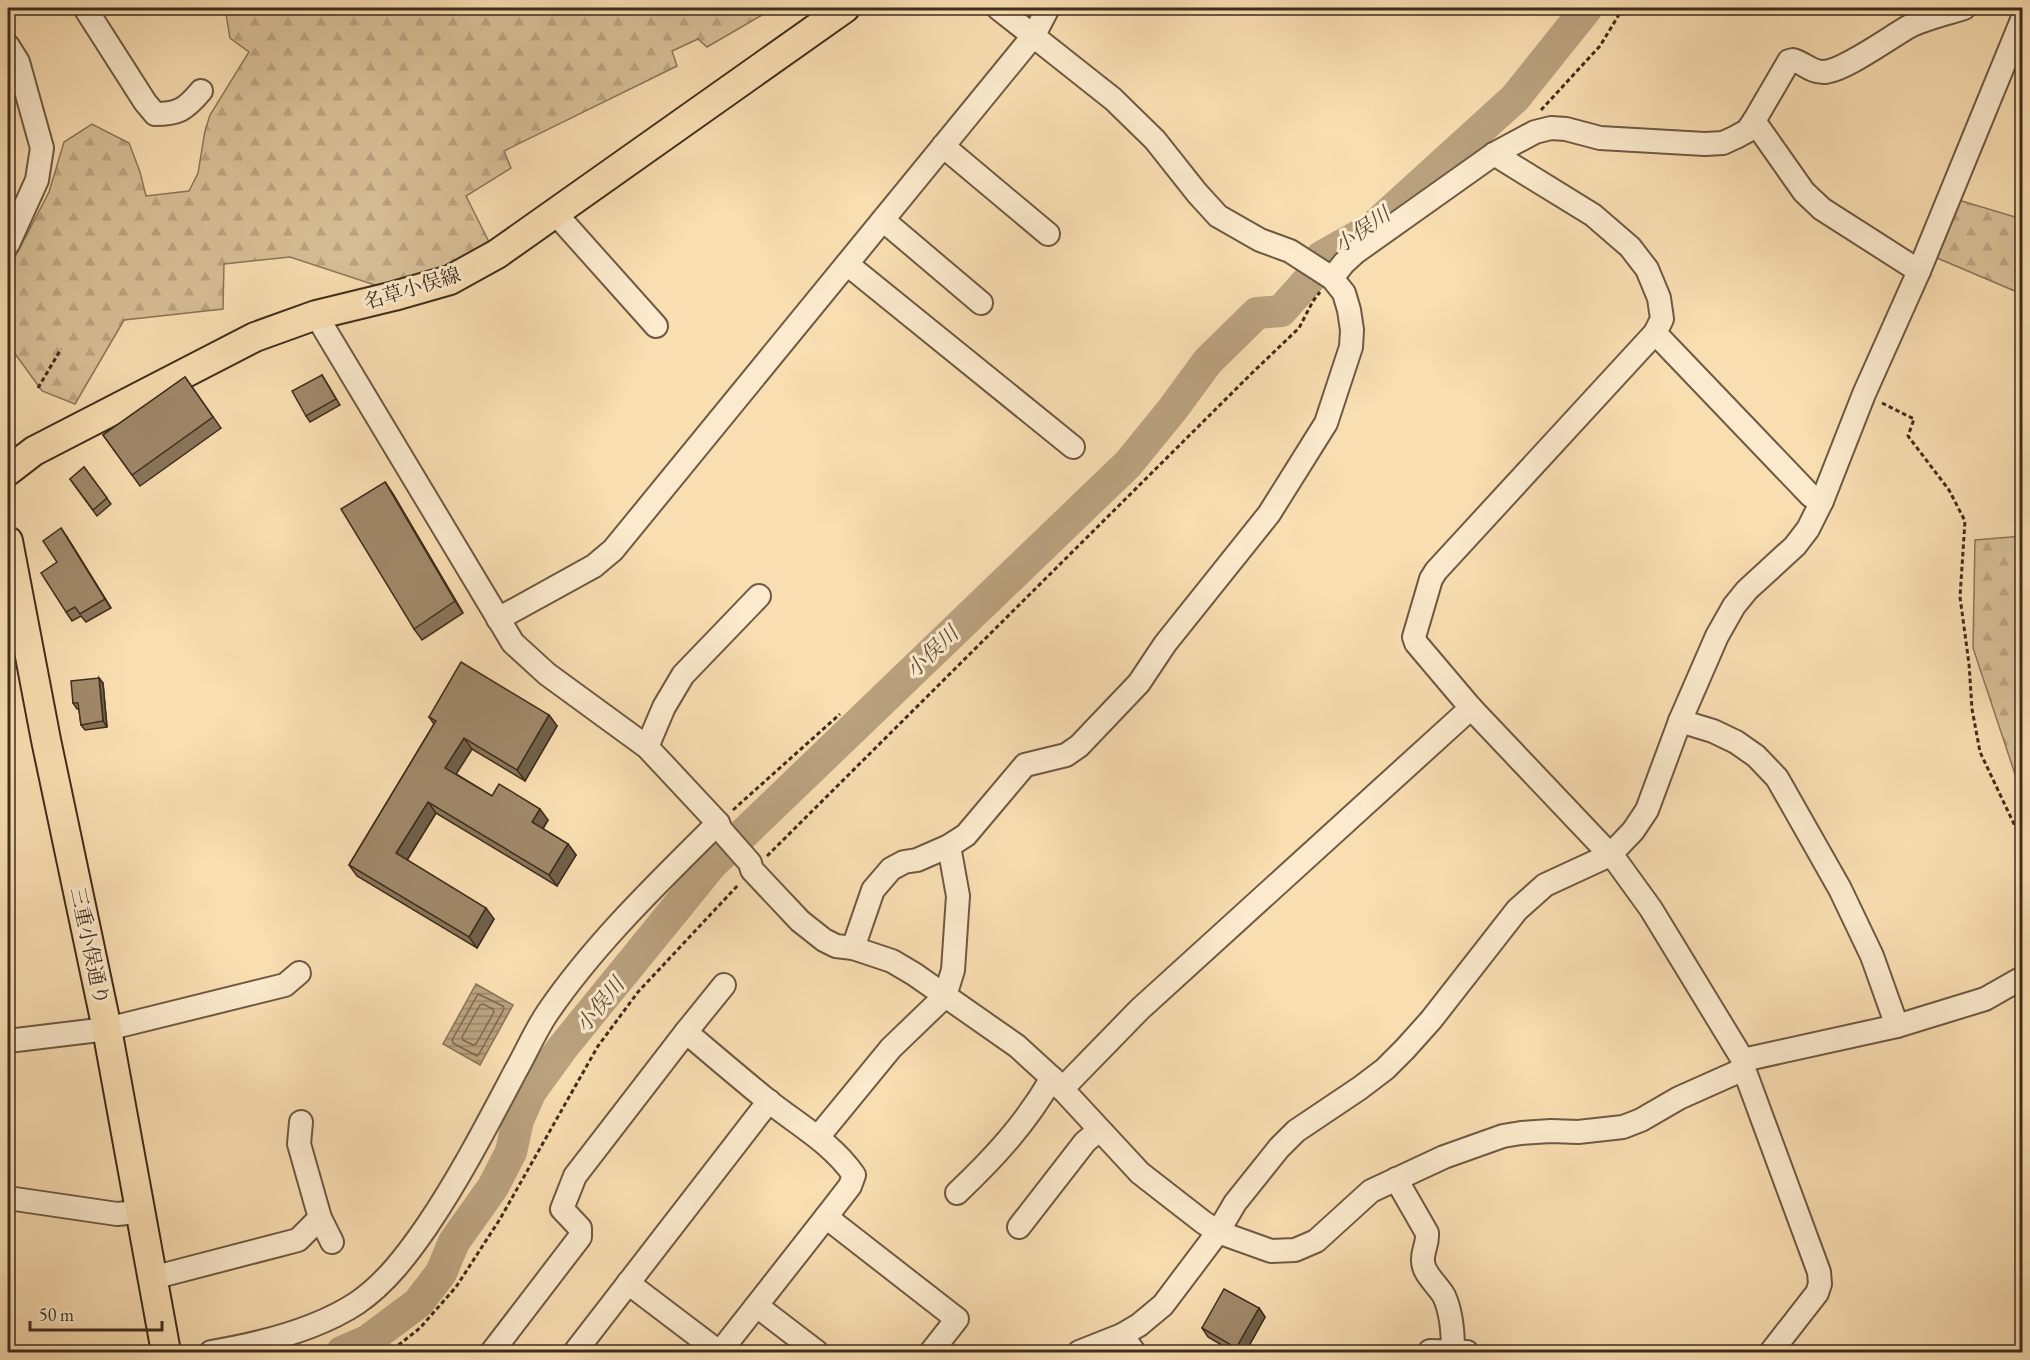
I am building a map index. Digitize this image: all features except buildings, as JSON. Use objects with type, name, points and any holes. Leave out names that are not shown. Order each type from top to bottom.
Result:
[{"type":"main road","name":"名草小俣線","points":[[8,471],[34,451],[255,337],[316,315],[450,280],[496,254],[555,213],[835,10]]},
{"type":"main road","name":"三重小俣通り","points":[[8,541],[46,740],[107,1029],[166,1353]]},
{"type":"street","points":[[85,8],[154,114],[173,114],[192,102],[201,91]]},
{"type":"street","points":[[854,948],[873,890],[891,869],[949,846],[966,835],[1025,765],[1066,755],[1079,746],[1139,683],[1165,644],[1269,514],[1326,423],[1351,347],[1352,330],[1344,292],[1330,277],[1290,251],[1260,240],[1218,216],[1155,140],[1113,99],[998,8]]},
{"type":"street","points":[[498,619],[594,566],[613,549],[1034,35],[1048,8]]},
{"type":"street","points":[[1330,277],[1356,252],[1494,154],[1535,132],[1551,128],[1566,129],[1600,138],[1723,143],[1746,131],[1789,61],[1798,61],[1813,71],[1828,72],[1912,25],[1964,8]]},
{"type":"street","points":[[1079,1353],[1128,1344],[1139,1325],[1163,1305],[1218,1232],[1234,1203],[1279,1148],[1296,1131],[1385,1069],[1405,1049],[1530,897],[1545,885],[1610,855],[1633,831],[1647,810],[1680,722],[1717,636],[1734,606],[1747,590],[1795,546],[1808,530],[1822,501],[1864,394],[1919,271],[2022,20]]},
{"type":"street","points":[[8,46],[18,62],[42,148],[37,180],[8,244]]},
{"type":"street","points":[[1754,121],[1804,192],[1822,209],[1919,271]]},
{"type":"street","points":[[943,146],[1048,234]]},
{"type":"street","points":[[1494,154],[1593,215],[1629,247],[1647,269],[1659,298],[1662,319],[1655,333],[1442,563],[1431,579],[1414,637],[1416,643],[1471,708],[1617,862],[1651,909],[1744,1064],[1819,1272],[1820,1284],[1817,1293],[1771,1353]]},
{"type":"street","points":[[555,213],[656,327]]},
{"type":"street","points":[[883,220],[981,303]]},
{"type":"street","points":[[847,264],[1073,447]]},
{"type":"street","points":[[316,315],[513,643],[547,674],[646,747],[720,827],[751,867],[800,921],[836,946],[854,948],[892,961],[1017,1046],[1057,1083],[1146,1178],[1218,1232],[1271,1251],[1303,1248],[1316,1241],[1371,1191],[1444,1156],[1503,1136],[1521,1133],[1578,1132],[1623,1127],[1641,1120],[1744,1064],[1897,1026],[1984,999],[2022,978]]},
{"type":"street","points":[[1655,333],[1811,496],[1822,501]]},
{"type":"street","points":[[646,747],[664,707],[683,675],[759,596]]},
{"type":"street","points":[[957,1192],[1011,1139],[1041,1096],[1471,708]]},
{"type":"street","points":[[1680,722],[1713,731],[1736,742],[1755,756],[1777,778],[1840,889],[1872,956],[1897,1026]]},
{"type":"street","points":[[211,1353],[253,1345],[325,1320],[356,1304],[392,1272],[450,1192],[547,1014],[595,950],[637,904],[720,827]]},
{"type":"street","points":[[818,1137],[891,1048],[945,996],[953,970],[958,896],[949,846]]},
{"type":"street","points":[[8,1041],[107,1029],[285,985],[300,974]]},
{"type":"street","points":[[492,1353],[580,1237],[580,1228],[562,1209],[574,1176],[724,985]]},
{"type":"street","points":[[628,1283],[719,1353],[850,1186],[854,1175],[818,1137],[769,1101],[686,1032]]},
{"type":"street","points":[[575,1353],[769,1101]]},
{"type":"street","points":[[301,1122],[299,1144],[320,1218],[332,1242]]},
{"type":"street","points":[[1019,1227],[1085,1142],[1099,1130]]},
{"type":"street","points":[[1396,1179],[1427,1233],[1428,1244],[1422,1260],[1425,1269],[1444,1297],[1460,1352],[1430,1351]]},
{"type":"street","points":[[8,1198],[117,1214],[139,1212]]},
{"type":"street","points":[[826,1217],[957,1319],[932,1353]]},
{"type":"street","points":[[152,1278],[298,1240],[320,1218]]},
{"type":"street","points":[[757,1306],[817,1353]]},
{"type":"path","points":[[1539,112],[1600,45],[1623,8]]},
{"type":"path","points":[[385,1353],[420,1328],[456,1287],[500,1219],[598,1046],[638,992],[751,867],[1299,328],[1313,301],[1330,277]]},
{"type":"path","points":[[38,388],[61,349]]},
{"type":"path","points":[[1864,394],[1914,419],[1908,436],[1949,490],[1965,520],[1960,597],[1969,664],[1972,709],[1980,752],[2022,841]]},
{"type":"path","points":[[720,827],[840,714]]},
{"type":"green space","points":[[225,8],[774,8],[707,47],[698,39],[672,51],[677,66],[504,151],[511,168],[466,196],[491,246],[435,271],[384,288],[290,257],[224,264],[223,309],[124,320],[75,404],[42,391],[8,344],[8,263],[13,261],[49,192],[64,142],[92,124],[129,143],[146,196],[189,191],[198,173],[210,115],[249,52],[230,38]]},
{"type":"green space","points":[[1955,199],[2022,219],[2022,294],[1937,258]]},
{"type":"green space","points":[[2022,536],[2022,783],[2018,783],[1973,648],[1975,540]]},
{"type":"water","points":[[476,984],[513,1005],[480,1065],[443,1044]]},
{"type":"waterway","name":"小俣川","points":[[342,1352],[367,1341],[418,1303],[441,1273],[454,1242],[493,1187],[511,1152],[518,1120],[531,1091],[563,1047],[712,864],[1128,464],[1208,361],[1257,313],[1281,311],[1313,275],[1321,257],[1371,229],[1515,98],[1587,8]]}]
